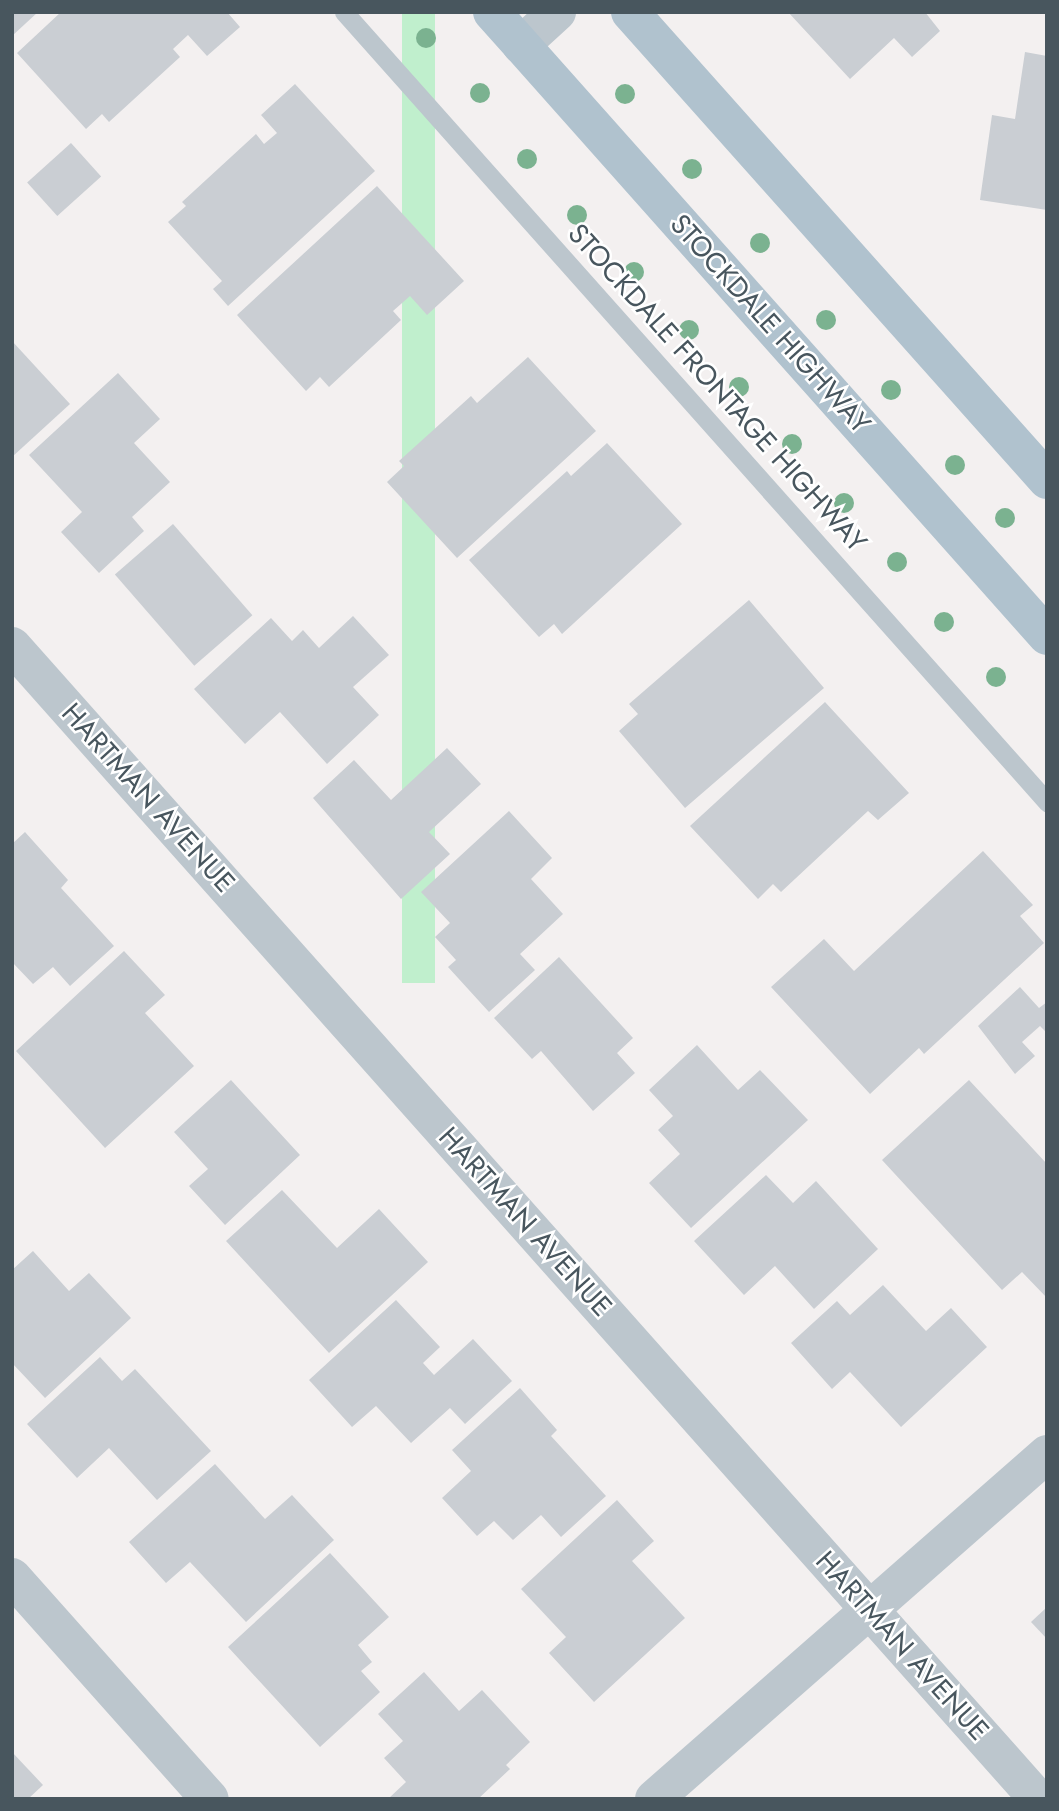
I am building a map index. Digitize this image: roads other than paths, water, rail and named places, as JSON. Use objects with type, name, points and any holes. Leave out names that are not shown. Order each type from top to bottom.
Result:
[{"type":"main road","name":"STOCKDALE HIGHWAY","points":[[492,12],[1047,636]]},
{"type":"main road","points":[[630,12],[1047,480]]},
{"type":"street","points":[[521,45],[557,12]]},
{"type":"street","name":"HARTMAN AVENUE","points":[[12,646],[1038,1799]]},
{"type":"street","points":[[654,1799],[1047,1454]]},
{"type":"street","points":[[12,1577],[210,1799]]},
{"type":"lane","name":"STOCKDALE FRONTAGE HIGHWAY","points":[[345,12],[1047,802]]}]
